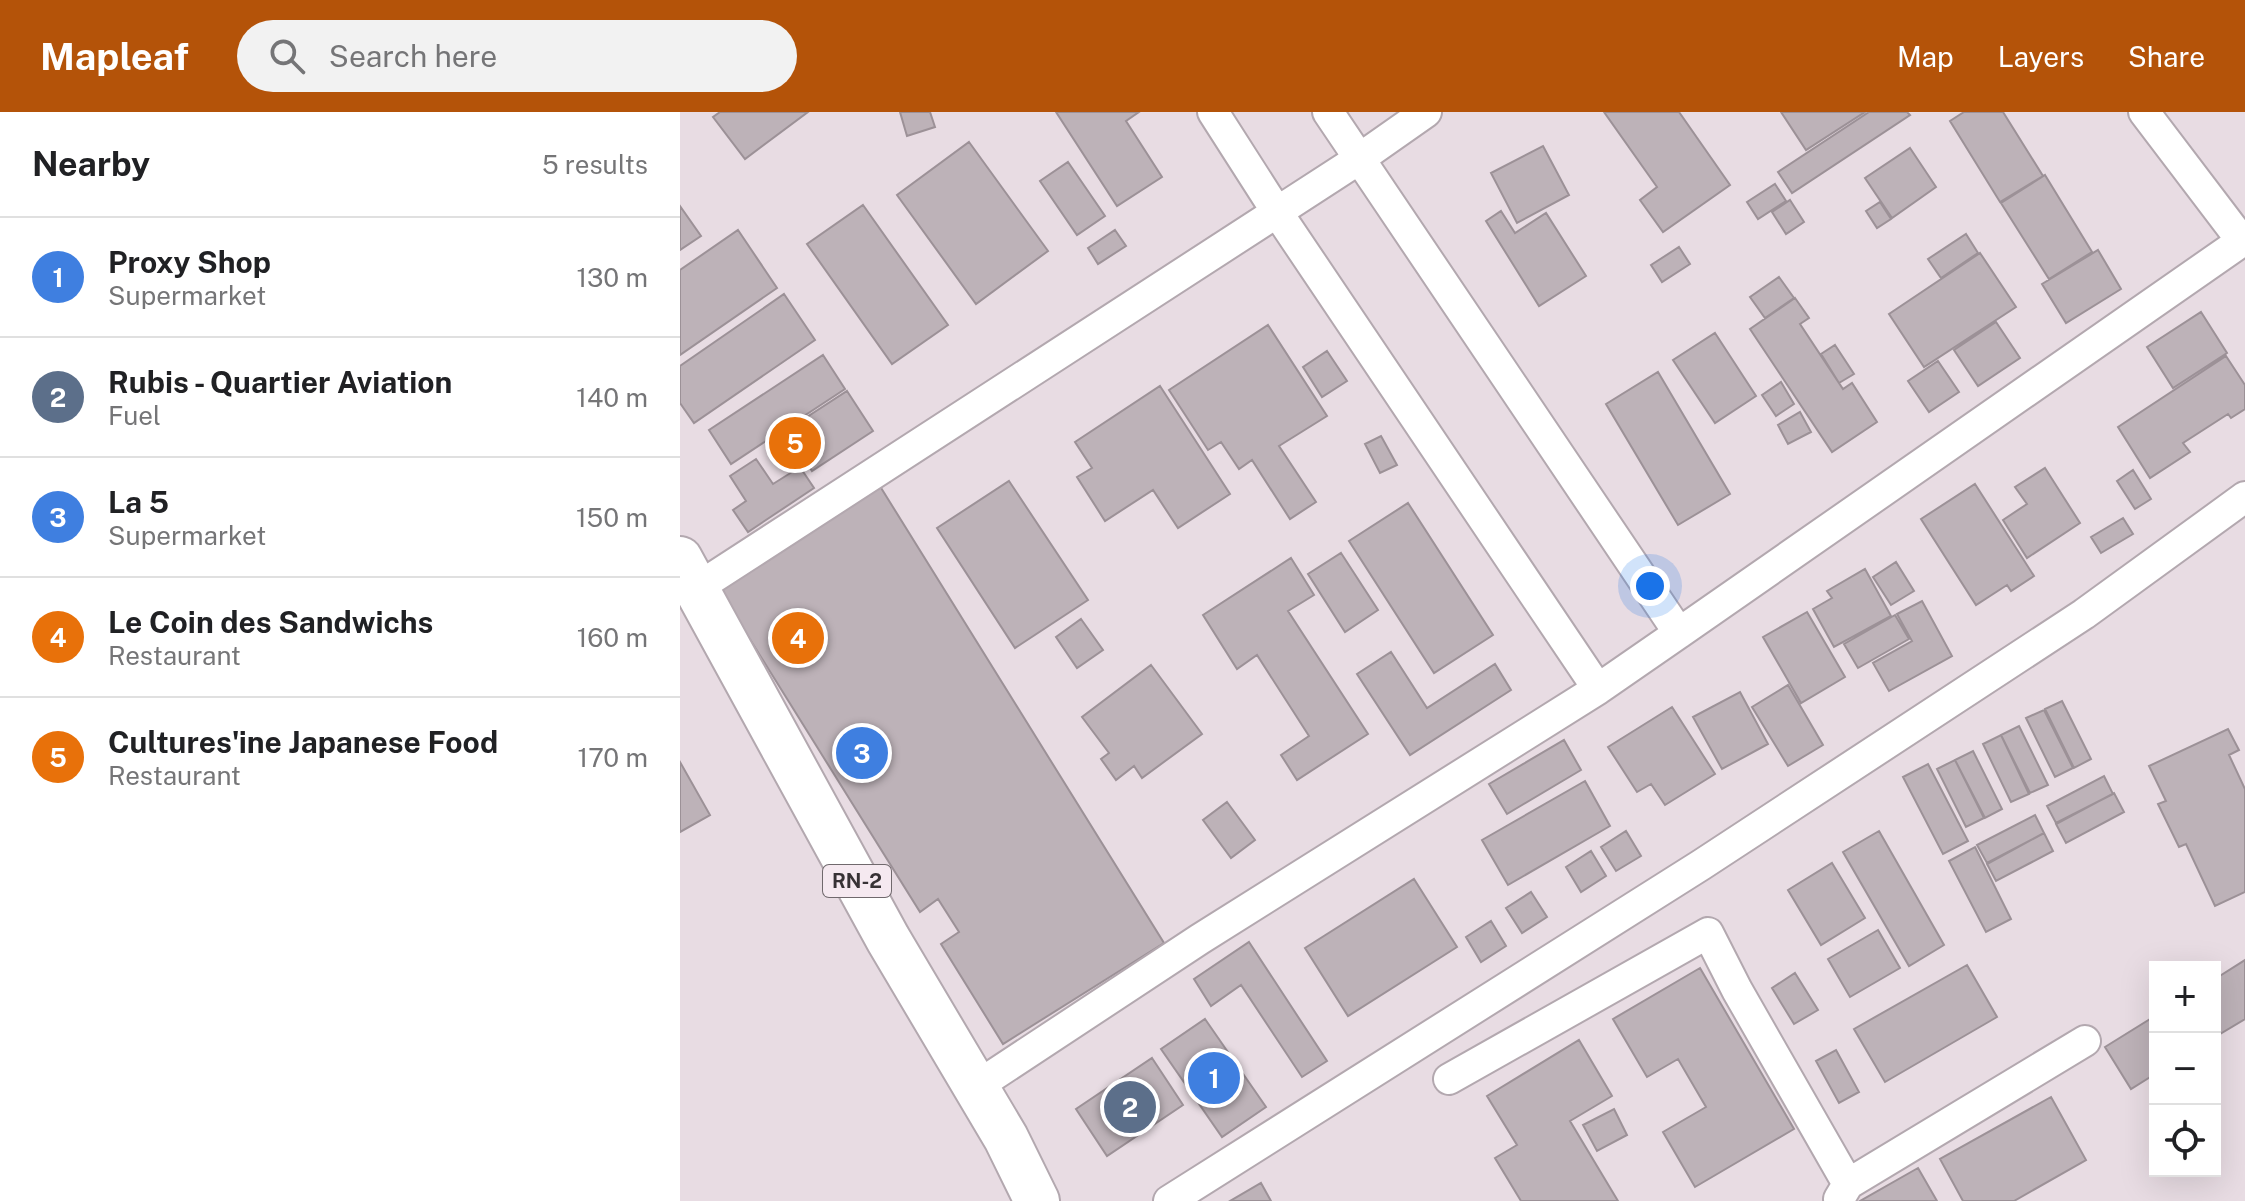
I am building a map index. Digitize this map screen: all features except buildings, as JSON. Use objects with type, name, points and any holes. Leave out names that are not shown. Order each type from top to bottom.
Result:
[{"type":"main road","name":"RN-2","points":[[688,573],[888,939],[1006,1138],[1037,1201]]},
{"type":"street","points":[[1213,112],[1598,689]]},
{"type":"street","points":[[1328,112],[1679,633]]},
{"type":"street","points":[[688,573],[1277,212],[1426,112]]},
{"type":"street","points":[[977,1086],[1200,939],[1598,689],[2243,243],[2144,112]]},
{"type":"street","points":[[1169,1201],[1767,822],[2084,614],[2245,497]]},
{"type":"street","points":[[1449,1079],[1708,933],[1843,1193],[2085,1041]]},
{"type":"place","name":"Cultures'ine Japanese Food","points":[[795,443]]},
{"type":"place","name":"Le Coin des Sandwichs","points":[[798,638]]},
{"type":"place","name":"La 5","points":[[862,753]]},
{"type":"place","name":"Proxy Shop","points":[[1214,1078]]},
{"type":"place","name":"Rubis - Quartier Aviation","points":[[1130,1107]]}]
